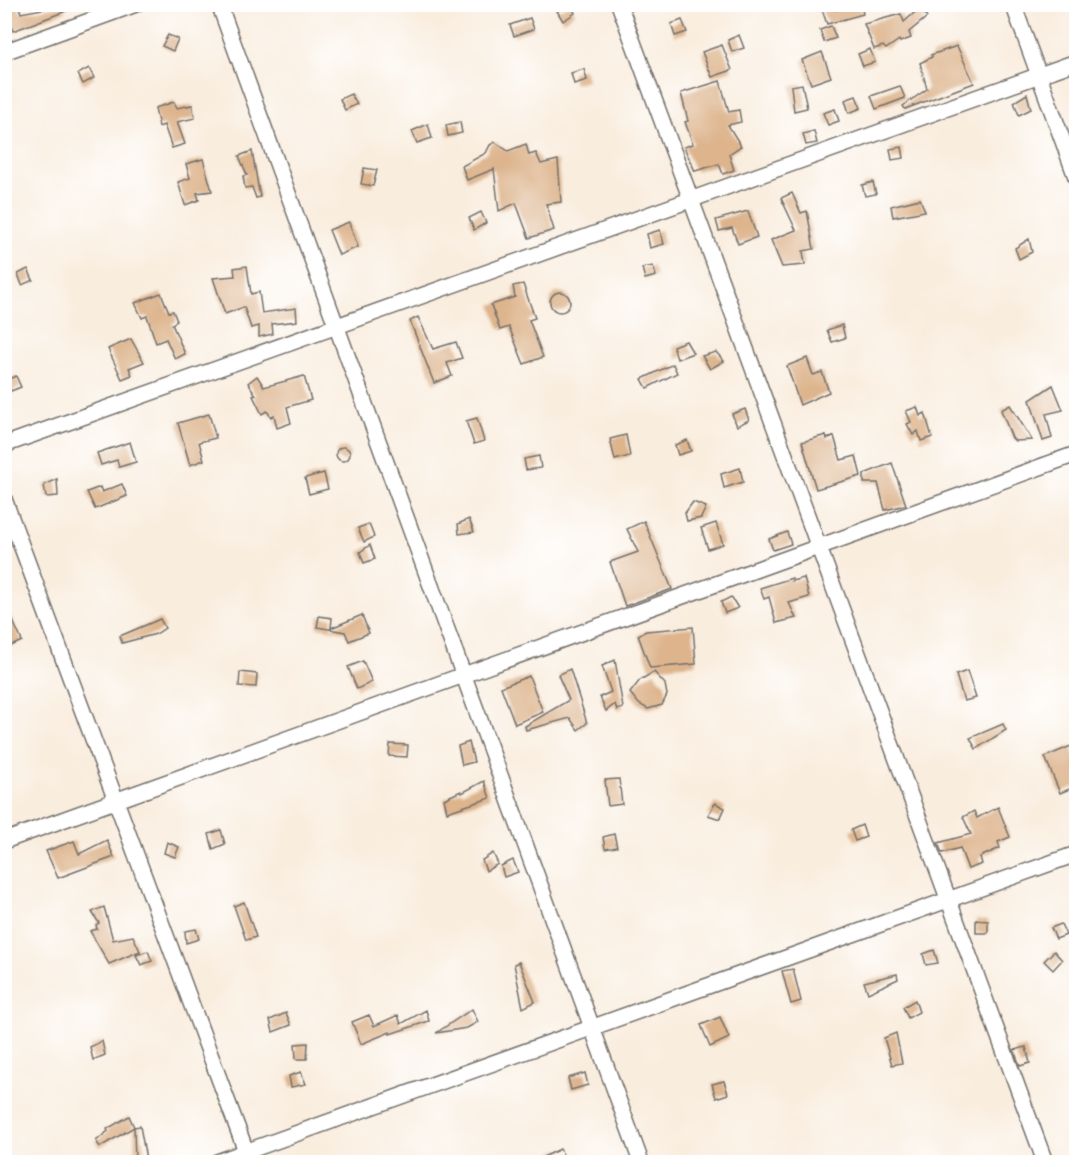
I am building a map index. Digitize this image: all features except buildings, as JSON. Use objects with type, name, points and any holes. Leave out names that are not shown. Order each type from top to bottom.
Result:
[{"type":"street","points":[[4,52],[136,4]]},
{"type":"street","points":[[219,4],[594,1027],[641,1162]]},
{"type":"street","points":[[619,4],[1045,1162]]},
{"type":"street","points":[[1013,4],[1077,177]]},
{"type":"street","points":[[4,445],[1077,62]]},
{"type":"street","points":[[4,842],[1077,454]]},
{"type":"street","points":[[4,499],[248,1157]]},
{"type":"street","points":[[217,1162],[248,1157],[594,1027],[1077,854]]}]
